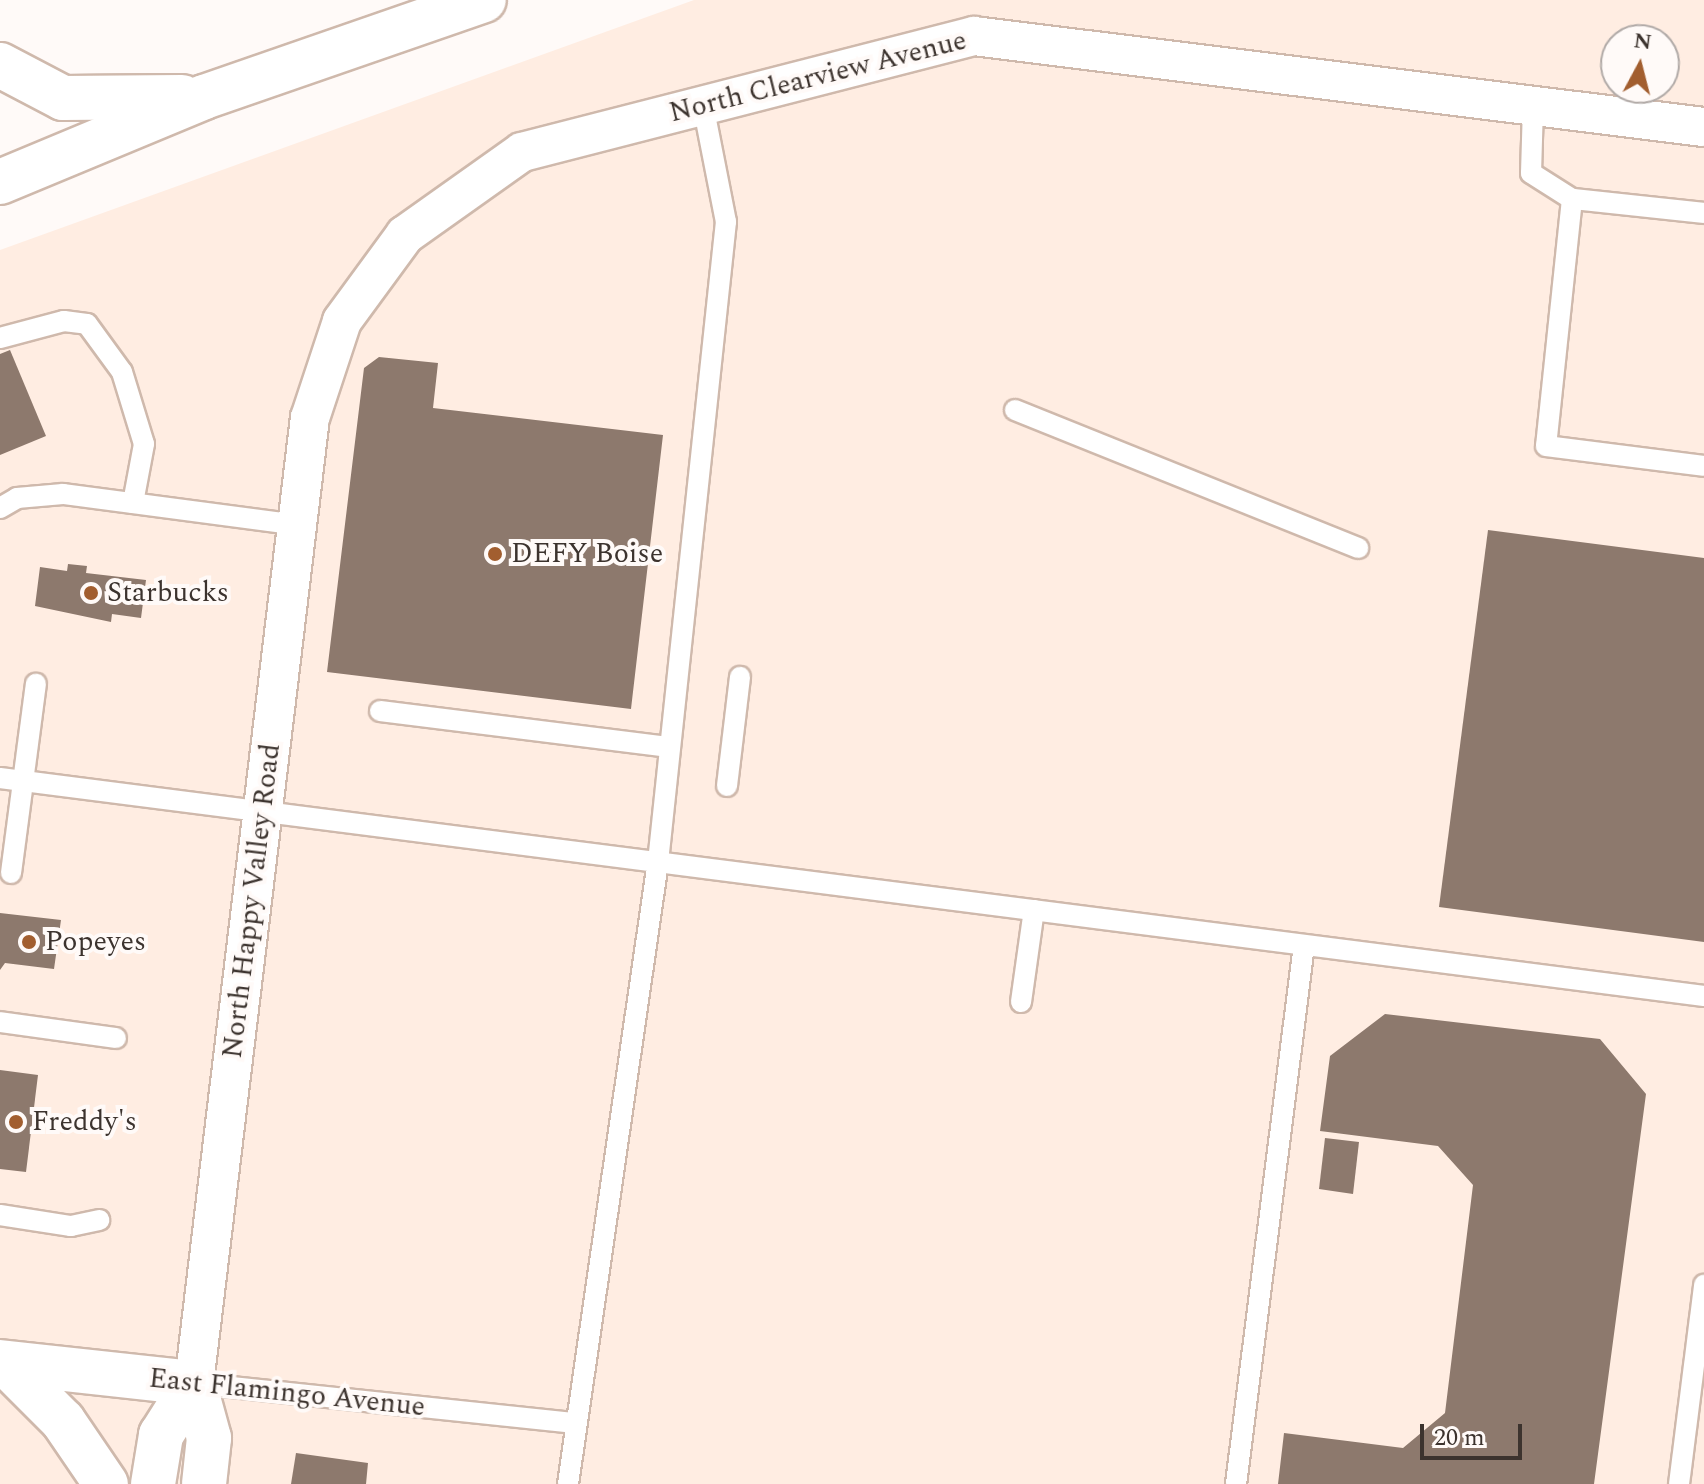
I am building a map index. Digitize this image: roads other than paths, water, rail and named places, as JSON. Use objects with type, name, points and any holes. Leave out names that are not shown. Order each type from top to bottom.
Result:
[{"type":"main road","points":[[0,182],[204,97],[484,0]]},
{"type":"main road","points":[[0,65],[63,98],[204,97]]},
{"type":"main road","points":[[2,1362],[63,1421],[106,1484]]},
{"type":"main road","name":"East Flamingo Avenue","points":[[2,1362],[194,1383]]},
{"type":"main road","name":"North Happy Valley Road","points":[[153,1484],[161,1435],[194,1383]]},
{"type":"main road","name":"North Happy Valley Road","points":[[194,1383],[209,1438],[204,1484]]},
{"type":"street","name":"North Clearview Avenue","points":[[310,418],[342,321],[405,235],[522,152],[974,36],[1704,127]]},
{"type":"street","name":"North Happy Valley Road","points":[[194,1383],[310,418]]},
{"type":"lane","points":[[568,1484],[658,862],[726,222],[703,105]]},
{"type":"lane","points":[[1533,106],[1531,173],[1572,199],[1704,213]]},
{"type":"lane","points":[[1572,199],[1546,446],[1704,466]]},
{"type":"lane","points":[[0,338],[64,321],[87,324],[122,372],[144,444],[133,503]]},
{"type":"lane","points":[[1015,410],[1358,548]]},
{"type":"lane","points":[[1,504],[17,498],[63,494],[297,525]]},
{"type":"lane","points":[[727,786],[740,677]]},
{"type":"lane","points":[[11,873],[10,779],[36,684]]},
{"type":"lane","points":[[380,711],[670,747]]},
{"type":"lane","points":[[10,779],[1704,996]]},
{"type":"lane","points":[[1021,1002],[1034,910]]},
{"type":"lane","points":[[1236,1484],[1304,945]]},
{"type":"lane","points":[[0,1022],[116,1038]]},
{"type":"lane","points":[[0,1215],[71,1226],[99,1220]]},
{"type":"lane","points":[[1679,1484],[1704,1285]]},
{"type":"lane","name":"East Flamingo Avenue","points":[[194,1383],[575,1423]]},
{"type":"place","name":"DEFY Boise","points":[[495,554]]},
{"type":"place","name":"Starbucks","points":[[91,593]]},
{"type":"place","name":"Popeyes","points":[[29,942]]},
{"type":"place","name":"Freddy's","points":[[16,1122]]}]
